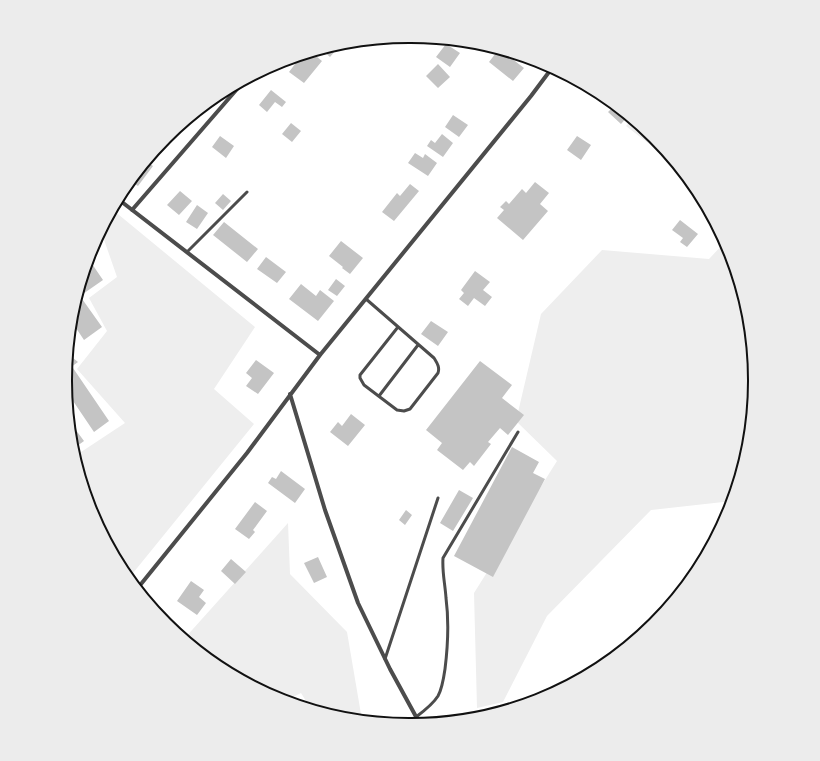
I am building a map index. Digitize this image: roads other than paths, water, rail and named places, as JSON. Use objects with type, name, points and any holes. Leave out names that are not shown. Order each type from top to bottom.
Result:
[{"type":"street","points":[[141,584],[247,453],[320,355],[548,73]]},
{"type":"street","points":[[132,210],[234,92]]},
{"type":"street","points":[[123,203],[320,355]]},
{"type":"street","points":[[290,394],[325,510],[355,596],[385,659],[416,717]]},
{"type":"lane","points":[[187,252],[247,192]]},
{"type":"lane","points":[[366,299],[398,327],[436,362],[439,370],[407,411],[397,410],[364,385],[360,378],[360,375],[398,327]]},
{"type":"lane","points":[[379,396],[418,345]]},
{"type":"lane","points":[[416,717],[429,707],[439,695],[444,677],[448,650],[448,626],[442,569],[443,558],[518,432]]},
{"type":"lane","points":[[385,659],[438,498]]}]
